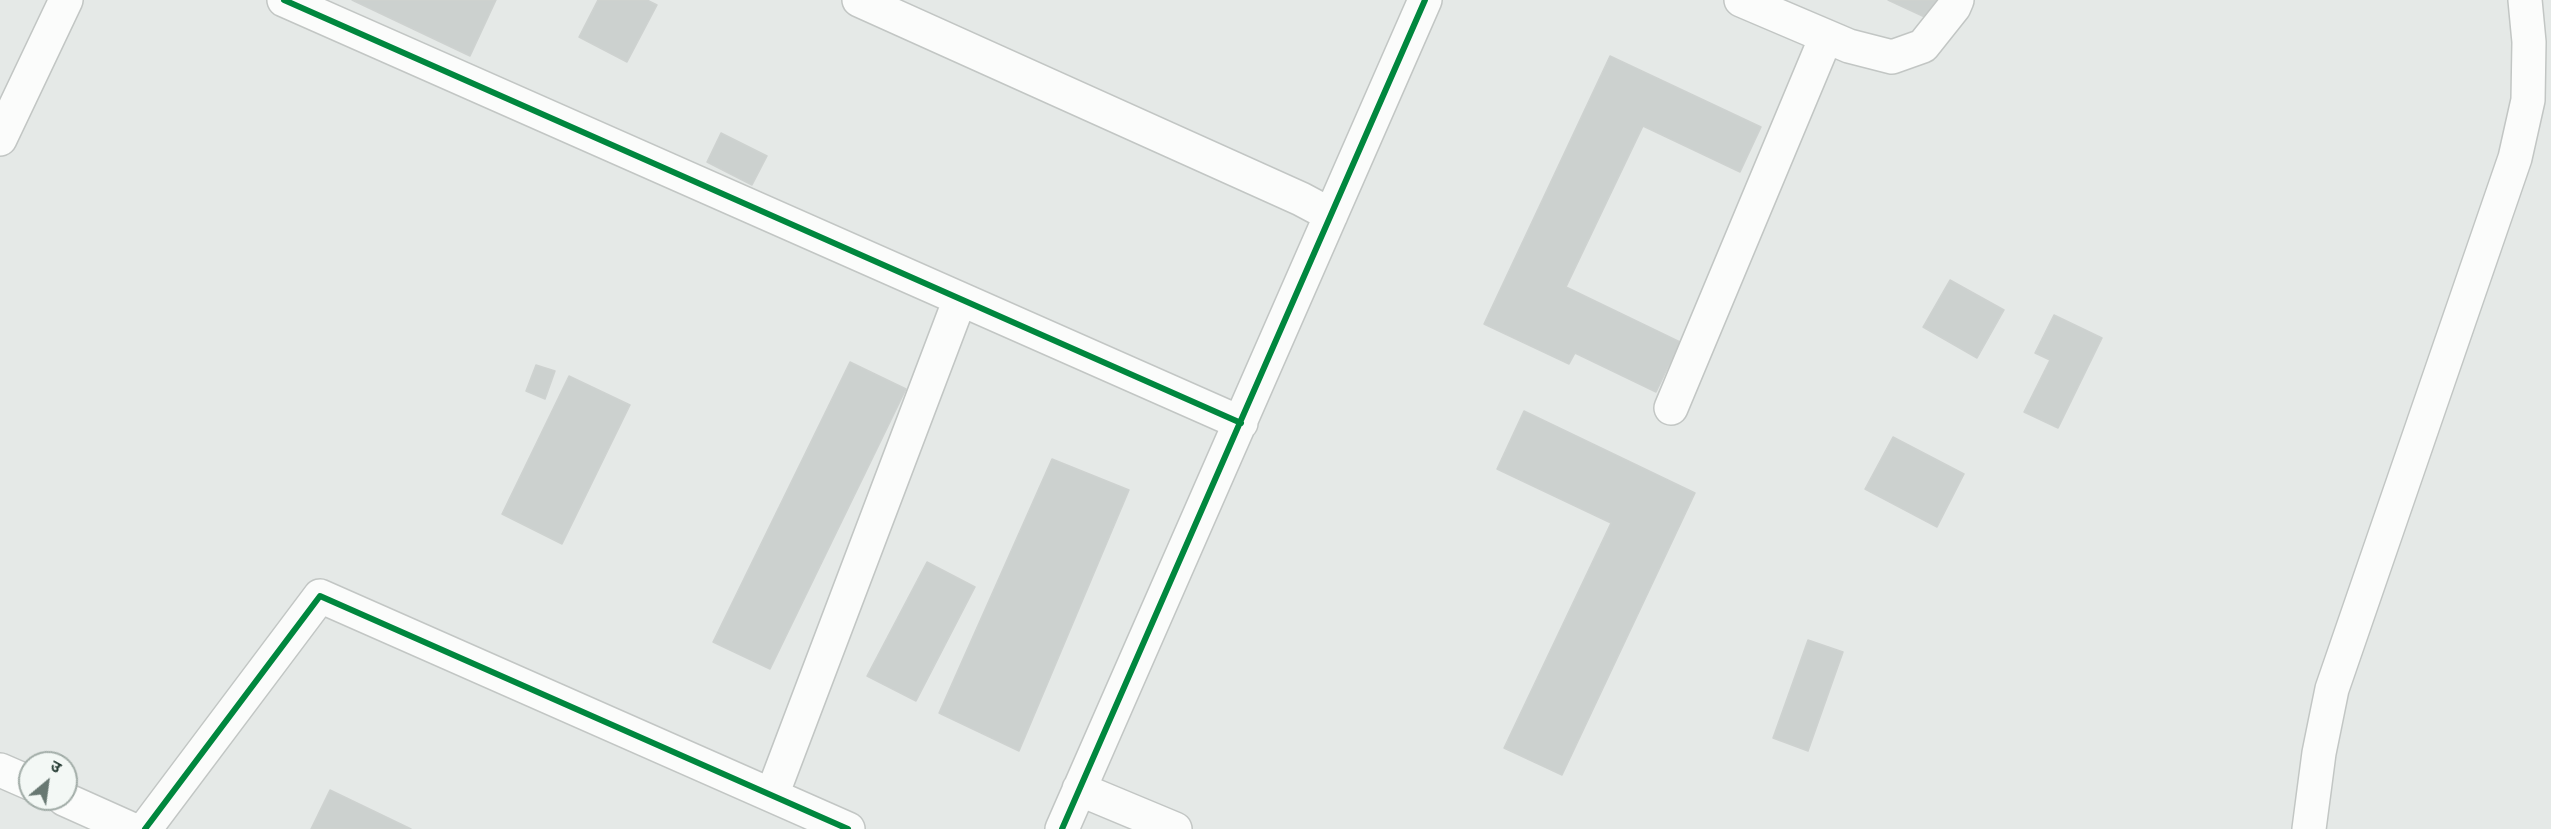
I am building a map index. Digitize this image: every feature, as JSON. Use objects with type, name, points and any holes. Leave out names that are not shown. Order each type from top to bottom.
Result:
[{"type":"street","points":[[0,139],[66,0]]},
{"type":"street","points":[[284,0],[1241,423]]},
{"type":"street","points":[[859,0],[1301,199],[1331,215]]},
{"type":"street","points":[[1062,829],[1425,0]]},
{"type":"street","points":[[1741,0],[1849,46],[1892,57],[1923,46],[1957,0]]},
{"type":"street","points":[[2308,829],[2319,753],[2332,689],[2515,158],[2528,100],[2529,42],[2525,0]]},
{"type":"street","points":[[1671,408],[1826,37]]},
{"type":"street","points":[[772,795],[960,299]]},
{"type":"street","points":[[145,829],[320,596],[848,829]]},
{"type":"street","points":[[0,770],[18,778]]},
{"type":"street","points":[[1079,789],[1175,829]]},
{"type":"street","points":[[78,805],[131,829]]},
{"type":"building","points":[[352,0],[496,0],[470,56]]},
{"type":"building","points":[[598,0],[647,0],[657,5],[627,62],[579,37]]},
{"type":"building","points":[[1888,0],[1938,0],[1929,19]]},
{"type":"building","points":[[1610,56],[1761,127],[1740,172],[1643,126],[1566,287],[1680,342],[1656,392],[1575,353],[1569,364],[1484,324]]},
{"type":"building","points":[[721,133],[767,156],[752,185],[707,162]]},
{"type":"building","points":[[1950,280],[2004,310],[1977,358],[1923,327]]},
{"type":"building","points":[[2054,315],[2102,338],[2058,428],[2024,412],[2050,360],[2035,353]]},
{"type":"building","points":[[850,362],[906,389],[770,669],[713,642]]},
{"type":"building","points":[[536,365],[555,371],[545,399],[526,391]]},
{"type":"building","points":[[569,376],[630,405],[562,544],[502,514]]},
{"type":"building","points":[[1524,411],[1695,493],[1562,775],[1504,748],[1611,523],[1497,469]]},
{"type":"building","points":[[1893,437],[1964,474],[1937,527],[1865,489]]},
{"type":"building","points":[[1052,459],[1129,490],[1019,751],[939,713]]},
{"type":"building","points":[[927,562],[975,587],[916,701],[867,676]]},
{"type":"building","points":[[1808,640],[1843,652],[1808,751],[1773,738]]},
{"type":"building","points":[[330,790],[411,829],[311,829]]},
{"type":"cycle path","points":[[284,0],[1241,423]]},
{"type":"cycle path","points":[[1062,829],[1425,0]]},
{"type":"cycle path","points":[[145,829],[320,596],[848,829]]}]
